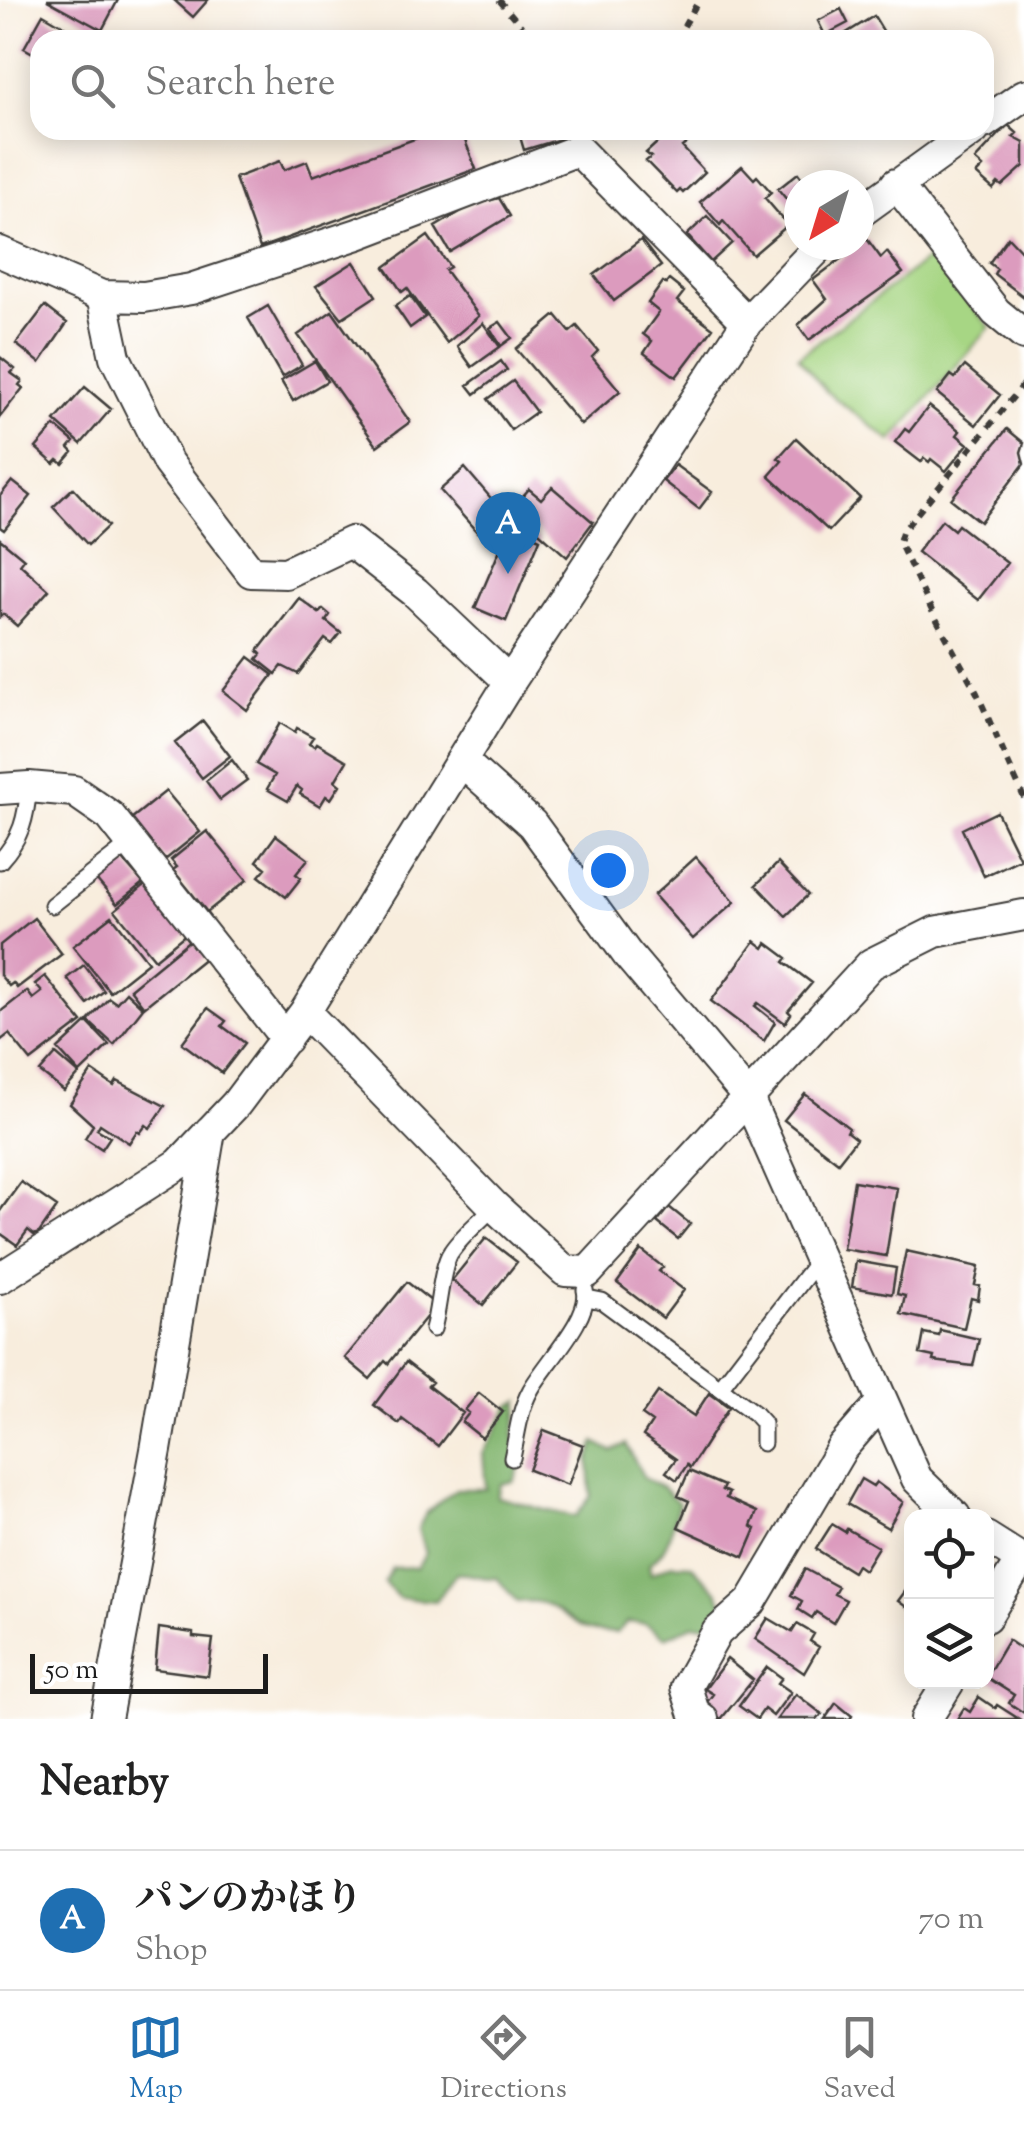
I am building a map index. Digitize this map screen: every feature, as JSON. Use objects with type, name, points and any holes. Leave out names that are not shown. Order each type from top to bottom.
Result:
[{"type":"street","points":[[994,116],[1024,95]]},
{"type":"street","points":[[874,201],[960,140]]},
{"type":"street","points":[[0,252],[102,296],[144,297],[224,278],[358,234],[578,150],[747,322]]},
{"type":"street","points":[[896,184],[996,312],[1024,335]]},
{"type":"street","points":[[0,1278],[178,1164],[236,1104],[305,1012],[510,682],[747,322],[806,260]]},
{"type":"street","points":[[102,296],[115,358],[168,463],[251,572],[286,573],[351,542],[415,592],[510,682]]},
{"type":"street","points":[[463,762],[532,824],[627,954],[747,1096],[917,1478],[948,1509]]},
{"type":"street","points":[[14,788],[74,791],[110,816],[286,1038]]},
{"type":"street","points":[[305,1012],[494,1206],[583,1285],[588,1272],[871,964],[934,932],[1024,915]]},
{"type":"street","points":[[106,1719],[210,1131]]},
{"type":"street","points":[[703,1719],[694,1712],[686,1686],[717,1632],[751,1602],[842,1448],[881,1403]]},
{"type":"street","points":[[994,1542],[1022,1560],[994,1605]]},
{"type":"street","points":[[926,1719],[944,1689]]},
{"type":"lane","points":[[0,861],[15,845],[26,822],[14,788]]},
{"type":"lane","points":[[52,905],[131,843]]},
{"type":"lane","points":[[433,1329],[450,1252],[494,1206]]},
{"type":"lane","points":[[720,1388],[818,1259]]},
{"type":"lane","points":[[583,1285],[763,1423],[764,1443]]},
{"type":"lane","points":[[512,1458],[529,1392],[580,1317],[583,1285]]},
{"type":"path","points":[[500,0],[525,30]]},
{"type":"path","points":[[682,30],[699,0]]},
{"type":"path","points":[[1024,384],[902,532],[899,542],[977,692],[1024,798]]},
{"type":"green space","points":[[930,257],[990,327],[891,441],[827,392],[798,357]]},
{"type":"green space","points":[[520,1401],[514,1434],[522,1462],[514,1481],[501,1484],[497,1497],[576,1516],[591,1496],[589,1461],[595,1442],[612,1451],[626,1444],[644,1478],[662,1487],[679,1503],[666,1544],[649,1564],[651,1574],[672,1564],[691,1565],[718,1592],[724,1605],[711,1625],[693,1625],[665,1637],[646,1624],[627,1622],[617,1633],[596,1632],[547,1605],[517,1602],[497,1578],[456,1574],[435,1601],[399,1598],[384,1583],[392,1568],[417,1567],[426,1553],[418,1529],[426,1513],[456,1489],[486,1489],[483,1454],[510,1406]]},
{"type":"building","points":[[47,0],[118,0],[102,30]]},
{"type":"building","points":[[174,0],[208,0],[193,17]]},
{"type":"building","points":[[841,9],[848,23],[835,30],[822,30],[818,21]]},
{"type":"building","points":[[43,14],[71,30],[34,30]]},
{"type":"building","points":[[874,16],[883,30],[851,30]]},
{"type":"building","points":[[1008,125],[1017,133],[1013,137],[1024,143],[1024,166],[993,189],[976,174],[983,167],[975,160]]},
{"type":"building","points":[[412,140],[465,140],[476,169],[260,248],[235,178],[280,161],[284,170],[307,161],[313,176]]},
{"type":"building","points":[[521,140],[557,140],[524,150]]},
{"type":"building","points":[[660,140],[683,140],[687,143],[682,147],[705,172],[683,193],[677,193],[646,161],[651,157],[646,153]]},
{"type":"building","points":[[742,166],[771,192],[765,198],[784,220],[784,228],[753,255],[700,202]]},
{"type":"building","points":[[499,198],[510,216],[450,252],[435,227],[472,205]]},
{"type":"building","points":[[707,216],[732,243],[711,262],[687,235]]},
{"type":"building","points":[[428,236],[450,267],[445,270],[479,316],[447,343],[407,288],[402,292],[385,267]]},
{"type":"building","points":[[1008,237],[1024,254],[1024,297],[994,274],[997,269],[989,263]]},
{"type":"building","points":[[641,240],[661,266],[614,301],[594,275]]},
{"type":"building","points":[[874,248],[881,258],[887,252],[903,273],[809,340],[798,325],[827,299],[813,280],[839,260],[874,260]]},
{"type":"building","points":[[354,262],[376,296],[342,318],[316,286]]},
{"type":"building","points":[[669,280],[684,292],[677,301],[713,328],[676,377],[644,353],[652,341],[643,334],[659,312],[648,303],[663,282]]},
{"type":"building","points":[[410,296],[425,317],[410,328],[395,306]]},
{"type":"building","points":[[45,306],[67,323],[40,363],[16,344]]},
{"type":"building","points":[[268,306],[302,365],[282,377],[248,318]]},
{"type":"building","points":[[332,311],[410,422],[377,446],[298,335]]},
{"type":"building","points":[[556,315],[570,332],[577,326],[598,351],[592,357],[620,391],[581,425],[516,349]]},
{"type":"building","points":[[500,322],[512,338],[501,346],[490,328]]},
{"type":"building","points":[[483,323],[500,347],[472,367],[457,346]]},
{"type":"building","points":[[0,357],[15,369],[11,373],[22,381],[19,385],[23,388],[0,417]]},
{"type":"building","points":[[315,361],[327,381],[293,401],[281,381]]},
{"type":"building","points":[[501,361],[507,370],[475,394],[468,385]]},
{"type":"building","points":[[965,366],[1000,395],[976,425],[937,393],[951,375],[955,378]]},
{"type":"building","points":[[513,381],[536,412],[511,430],[488,399]]},
{"type":"building","points":[[85,387],[111,409],[81,444],[55,421]]},
{"type":"building","points":[[929,406],[960,431],[957,435],[968,444],[946,471],[931,459],[921,462],[895,442],[905,429],[909,432]]},
{"type":"building","points":[[55,426],[74,442],[69,448],[73,452],[63,464],[58,460],[54,464],[36,448]]},
{"type":"building","points":[[1007,429],[1024,443],[1024,464],[980,522],[951,499]]},
{"type":"building","points":[[796,438],[860,498],[829,531],[769,476],[782,461],[778,458]]},
{"type":"building","points":[[675,465],[712,492],[699,509],[663,481]]},
{"type":"building","points":[[465,468],[502,511],[477,532],[440,490]]},
{"type":"building","points":[[12,481],[31,496],[4,530],[0,527],[0,496]]},
{"type":"building","points":[[552,487],[593,522],[567,557],[524,519],[528,515],[516,504],[529,489],[541,499]]},
{"type":"building","points":[[73,488],[108,526],[88,545],[53,507]]},
{"type":"building","points":[[942,520],[954,530],[958,525],[1007,563],[978,600],[917,552]]},
{"type":"building","points":[[510,526],[540,539],[506,621],[475,608]]},
{"type":"building","points":[[0,539],[24,559],[20,564],[49,590],[17,626],[3,614],[0,617]]},
{"type":"building","points":[[299,598],[319,613],[323,609],[330,615],[326,621],[341,633],[332,644],[325,639],[298,674],[282,666],[276,674],[257,659],[261,654],[258,651]]},
{"type":"building","points":[[249,657],[273,675],[247,710],[223,691]]},
{"type":"building","points":[[203,721],[230,756],[202,778],[175,743]]},
{"type":"building","points":[[280,723],[313,737],[309,743],[317,743],[347,761],[335,781],[340,785],[331,799],[326,796],[320,806],[300,794],[302,790],[297,786],[288,801],[267,789],[275,775],[256,764]]},
{"type":"building","points":[[232,760],[247,780],[220,800],[206,781]]},
{"type":"building","points":[[166,791],[200,832],[165,860],[131,819]]},
{"type":"building","points":[[997,812],[1020,859],[984,876],[962,829]]},
{"type":"building","points":[[207,831],[247,880],[207,912],[173,870],[177,867],[171,860]]},
{"type":"building","points":[[276,835],[308,859],[296,874],[301,878],[286,897],[259,876],[266,868],[257,861]]},
{"type":"building","points":[[696,857],[735,902],[693,939],[654,895]]},
{"type":"building","points":[[121,858],[143,883],[117,904],[96,879]]},
{"type":"building","points":[[778,863],[808,895],[786,916],[756,885]]},
{"type":"building","points":[[146,884],[187,933],[155,959],[115,910]]},
{"type":"building","points":[[112,916],[148,962],[110,992],[73,946]]},
{"type":"building","points":[[34,918],[62,954],[17,988],[13,983],[9,986],[0,975],[0,945]]},
{"type":"building","points":[[191,939],[206,957],[144,1007],[130,989]]},
{"type":"building","points":[[755,941],[764,948],[767,943],[812,983],[788,1011],[791,1014],[785,1023],[758,1003],[755,1006],[775,1022],[764,1041],[711,1001]]},
{"type":"building","points":[[84,965],[104,991],[87,1004],[67,978]]},
{"type":"building","points":[[45,976],[82,1022],[31,1061],[9,1034],[0,1041],[0,1012],[27,991],[33,999],[42,992],[35,984]]},
{"type":"building","points":[[126,992],[143,1008],[114,1045],[88,1021],[109,998],[116,1003]]},
{"type":"building","points":[[208,1008],[226,1021],[222,1026],[245,1043],[222,1073],[182,1043]]},
{"type":"building","points":[[87,1022],[109,1045],[80,1073],[58,1049]]},
{"type":"building","points":[[56,1054],[79,1074],[64,1091],[40,1072]]},
{"type":"building","points":[[92,1071],[114,1086],[117,1081],[165,1106],[150,1128],[146,1125],[140,1133],[137,1131],[129,1143],[100,1124],[97,1129],[110,1137],[102,1149],[85,1138],[93,1125],[70,1104]]},
{"type":"building","points":[[805,1094],[849,1128],[847,1132],[856,1139],[838,1162],[784,1120]]},
{"type":"building","points":[[854,1181],[897,1188],[886,1256],[843,1249]]},
{"type":"building","points":[[21,1182],[57,1207],[39,1233],[34,1235],[28,1230],[17,1245],[0,1233],[0,1211]]},
{"type":"building","points":[[669,1207],[690,1224],[678,1239],[657,1222]]},
{"type":"building","points":[[486,1238],[517,1262],[483,1305],[452,1280]]},
{"type":"building","points":[[641,1250],[663,1267],[659,1271],[684,1290],[663,1318],[617,1283]]},
{"type":"building","points":[[906,1251],[979,1267],[975,1285],[980,1286],[978,1300],[971,1298],[964,1328],[901,1314],[905,1296],[897,1294]]},
{"type":"building","points":[[856,1261],[896,1268],[892,1294],[852,1287]]},
{"type":"building","points":[[407,1282],[436,1305],[388,1364],[385,1361],[370,1379],[345,1358]]},
{"type":"building","points":[[940,1330],[979,1339],[973,1366],[933,1361],[934,1357],[920,1354],[924,1333],[939,1336]]},
{"type":"building","points":[[406,1362],[432,1382],[428,1386],[463,1413],[438,1446],[402,1419],[399,1424],[374,1405]]},
{"type":"building","points":[[658,1392],[694,1416],[709,1393],[729,1407],[690,1468],[687,1465],[677,1480],[666,1472],[676,1459],[643,1436],[652,1422],[642,1415]]},
{"type":"building","points":[[479,1393],[503,1412],[482,1438],[462,1422],[469,1413],[465,1410]]},
{"type":"building","points":[[544,1430],[583,1445],[568,1485],[529,1470]]},
{"type":"building","points":[[689,1471],[724,1486],[722,1490],[729,1493],[726,1498],[757,1512],[751,1526],[756,1529],[744,1557],[678,1527],[689,1501],[678,1496]]},
{"type":"building","points":[[861,1479],[873,1486],[876,1482],[903,1502],[888,1528],[847,1504]]},
{"type":"building","points":[[832,1524],[878,1547],[864,1570],[857,1565],[853,1572],[816,1549]]},
{"type":"building","points":[[805,1569],[838,1587],[834,1594],[846,1600],[833,1623],[816,1612],[812,1618],[798,1609],[802,1601],[791,1595]]},
{"type":"building","points":[[768,1618],[792,1632],[797,1624],[814,1634],[810,1641],[819,1647],[804,1673],[755,1639]]},
{"type":"building","points":[[159,1628],[213,1639],[208,1676],[155,1669]]},
{"type":"building","points":[[1008,1640],[1024,1651],[1024,1713],[1009,1703],[1014,1695],[994,1682],[994,1664]]},
{"type":"building","points":[[727,1659],[753,1680],[721,1719],[704,1706],[713,1694],[705,1689]]},
{"type":"building","points":[[767,1667],[782,1678],[778,1683],[791,1692],[773,1716],[764,1709],[757,1719],[739,1706]]},
{"type":"building","points":[[796,1694],[822,1714],[818,1719],[777,1719]]},
{"type":"building","points":[[979,1697],[1019,1719],[957,1719],[964,1708],[970,1712]]},
{"type":"building","points":[[836,1703],[852,1716],[850,1719],[825,1719]]},
{"type":"place","name":"パンのかほり","points":[[508,574]]}]
